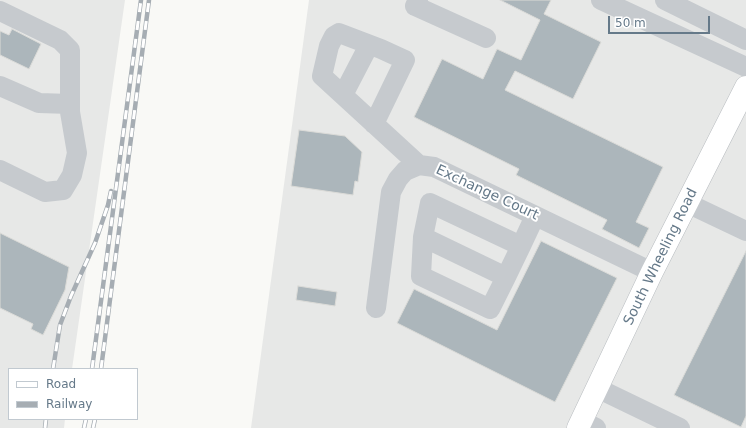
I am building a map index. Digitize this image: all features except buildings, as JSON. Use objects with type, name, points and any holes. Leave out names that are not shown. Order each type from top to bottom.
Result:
[{"type":"main road","name":"South Wheeling Road","points":[[585,426],[597,388],[652,272],[687,203],[740,112],[746,87]]},
{"type":"street","points":[[418,0],[415,6],[486,38]]},
{"type":"street","points":[[601,0],[746,67]]},
{"type":"street","points":[[665,0],[746,40]]},
{"type":"street","points":[[0,11],[60,40],[70,50],[70,112],[77,153],[72,175],[63,190],[45,192],[0,170]]},
{"type":"street","points":[[374,124],[405,60],[339,33],[334,36],[329,46],[322,76],[374,124],[419,165]]},
{"type":"street","points":[[343,95],[369,44]]},
{"type":"street","points":[[0,86],[39,103],[70,104]]},
{"type":"street","name":"Exchange Court","points":[[376,308],[391,192],[398,179],[405,171],[419,165],[434,167],[652,272]]},
{"type":"street","points":[[687,203],[746,231]]},
{"type":"street","points":[[521,246],[430,204],[423,237],[421,276],[490,309],[521,246],[535,216]]},
{"type":"street","points":[[423,237],[506,277]]},
{"type":"street","points":[[597,388],[680,428]]},
{"type":"shaded area","points":[[0,0],[125,0],[72,368],[8,368],[8,420],[65,420],[64,428],[0,428]]},
{"type":"shaded area","points":[[309,0],[746,0],[746,428],[251,428]]},
{"type":"railway","points":[[92,368],[141,0]]},
{"type":"railway","points":[[101,368],[149,0]]},
{"type":"railway","points":[[53,368],[60,325],[71,296],[95,243],[108,205],[111,191]]},
{"type":"railway","points":[[45,428],[46,420]]},
{"type":"railway","points":[[84,428],[86,420]]},
{"type":"railway","points":[[93,428],[95,420]]}]
